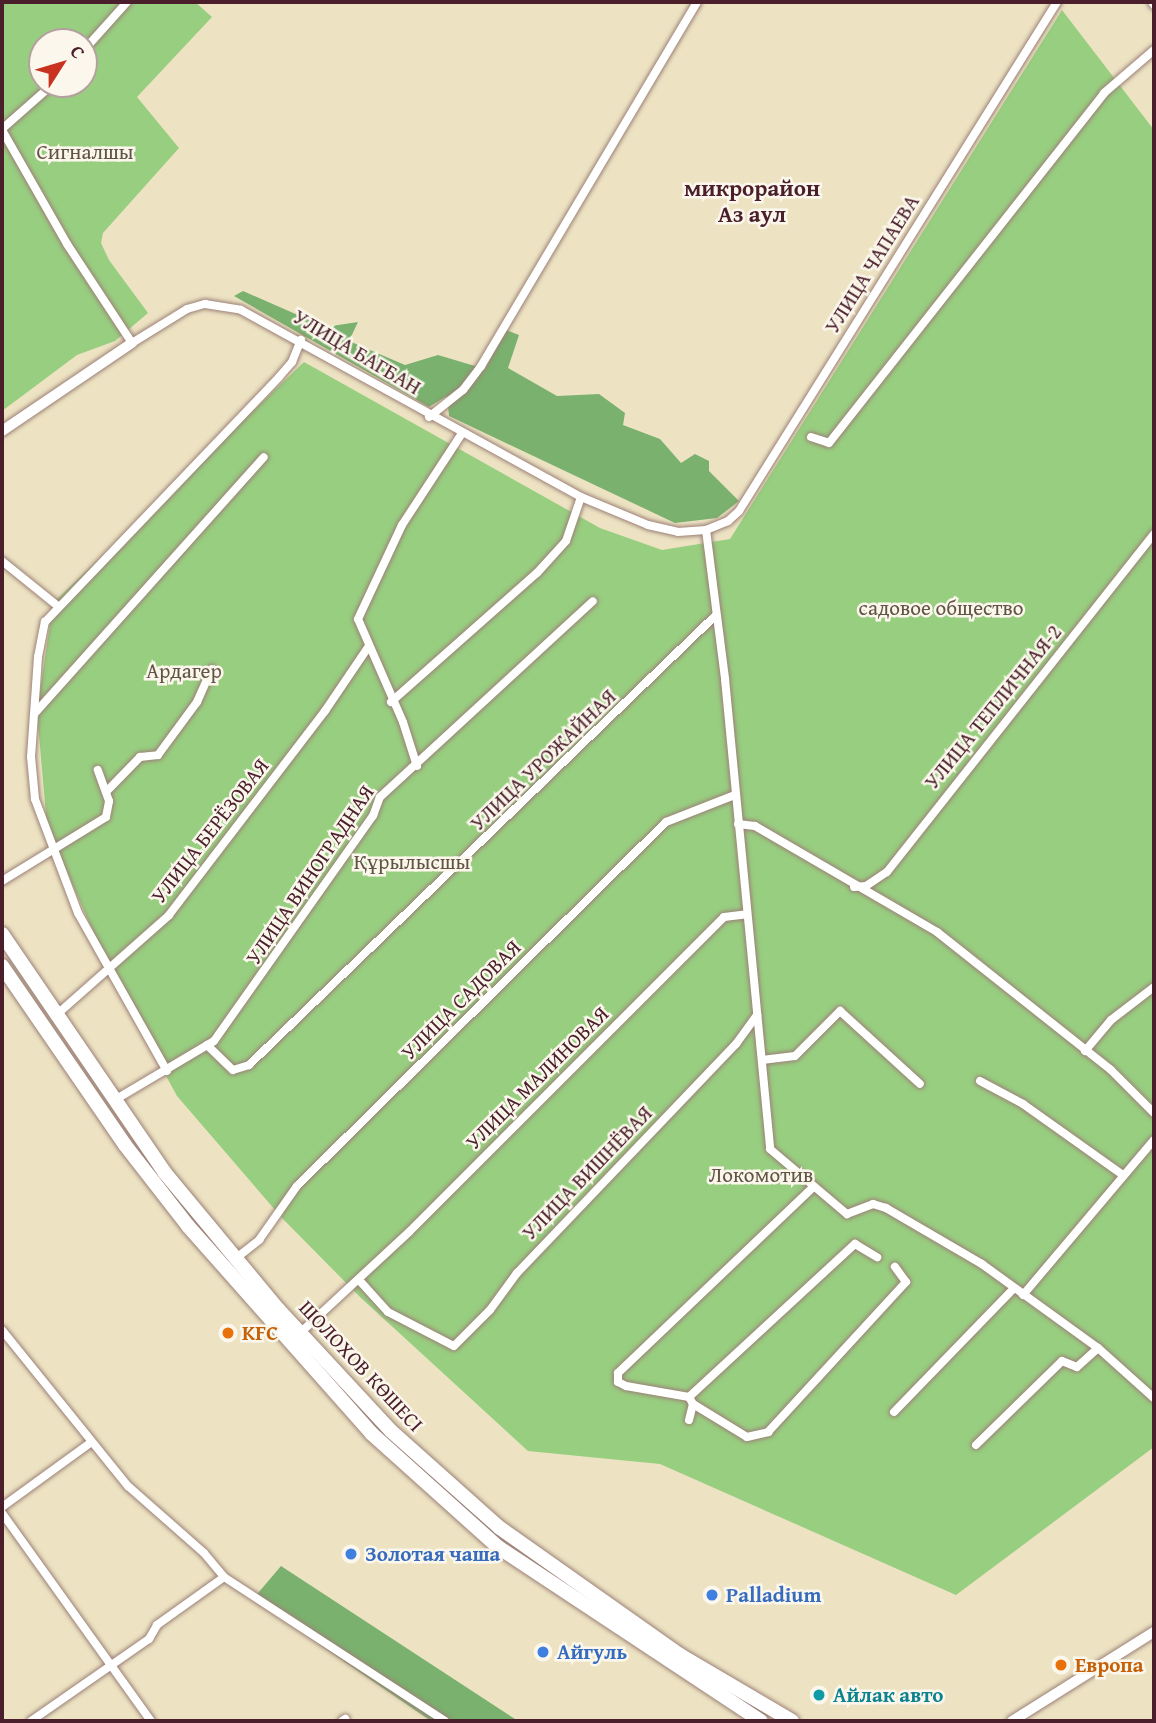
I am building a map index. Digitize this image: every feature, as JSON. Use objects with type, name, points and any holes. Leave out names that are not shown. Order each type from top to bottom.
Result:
[{"type":"highway","name":"ШОЛОХОВ КӨШЕСІ","points":[[2,934],[113,1101],[235,1259],[300,1334],[391,1431],[490,1520],[680,1654],[792,1721]]},
{"type":"highway","name":"ШОЛОХОВ КӨШЕСІ","points":[[2,966],[125,1145],[188,1226],[372,1434],[498,1546],[761,1721]]},
{"type":"main road","name":"УЛИЦА БАГБАН","points":[[2,431],[132,343]]},
{"type":"main road","points":[[1012,1721],[1154,1632]]},
{"type":"street","points":[[98,34],[127,2]]},
{"type":"street","points":[[429,417],[463,390],[481,366],[697,2]]},
{"type":"street","name":"УЛИЦА ЧАПАЕВА","points":[[706,530],[728,521],[739,510],[1057,2]]},
{"type":"street","points":[[811,437],[828,443],[1104,93],[1154,50]]},
{"type":"street","points":[[37,98],[2,130],[66,244],[132,343]]},
{"type":"street","name":"УЛИЦА БАГБАН","points":[[132,343],[187,309],[205,304],[241,310],[301,340],[461,435],[581,497],[648,525],[678,532],[706,530]]},
{"type":"street","points":[[167,1072],[106,969],[53,850],[35,799],[31,757],[45,622],[279,377],[292,362],[301,340]]},
{"type":"street","points":[[417,766],[403,722],[391,702],[358,619],[361,605],[402,525],[461,435]]},
{"type":"street","points":[[34,714],[264,457]]},
{"type":"street","points":[[391,702],[537,573],[566,541],[581,497]]},
{"type":"street","points":[[706,530],[771,1149],[847,1214],[873,1204],[933,1233],[1098,1348],[1154,1398]]},
{"type":"street","name":"УЛИЦА ТЕПЛИЧНАЯ-2","points":[[852,887],[866,886],[887,872],[1154,534]]},
{"type":"street","points":[[2,562],[59,607]]},
{"type":"street","name":"УЛИЦА ВИНОГРАДНАЯ","points":[[113,1101],[167,1072],[206,1045],[231,1023],[373,816],[380,797],[417,766],[593,601]]},
{"type":"street","name":"УЛИЦА УРОЖАЙНАЯ","points":[[206,1045],[233,1070],[249,1065],[715,615]]},
{"type":"street","name":"УЛИЦА БЕРЁЗОВАЯ","points":[[55,1016],[80,997],[106,969],[169,915],[325,711],[369,646]]},
{"type":"street","points":[[106,792],[140,757],[158,755],[197,702],[212,669]]},
{"type":"street","points":[[2,881],[106,817],[109,801],[98,770]]},
{"type":"street","name":"УЛИЦА САДОВАЯ","points":[[235,1259],[259,1240],[297,1186],[666,822],[735,795]]},
{"type":"street","points":[[738,824],[755,826],[852,887],[937,932],[1085,1051],[1154,1113]]},
{"type":"street","name":"УЛИЦА МАЛИНОВАЯ","points":[[300,1334],[359,1280],[724,917],[747,914]]},
{"type":"street","points":[[1085,1051],[1111,1020],[1154,987]]},
{"type":"street","points":[[762,1060],[795,1056],[840,1011],[920,1084]]},
{"type":"street","name":"УЛИЦА ВИШНЁВАЯ","points":[[359,1280],[388,1312],[440,1342],[454,1346],[490,1310],[517,1273],[736,1044],[757,1014]]},
{"type":"street","points":[[980,1082],[1023,1104],[1123,1175]]},
{"type":"street","points":[[1023,1295],[1154,1140]]},
{"type":"street","points":[[813,1187],[618,1373],[618,1382],[691,1400],[747,1437],[768,1432],[904,1285],[902,1273],[895,1267]]},
{"type":"street","points":[[689,1420],[691,1400],[855,1244],[877,1257]]},
{"type":"street","points":[[894,1412],[1013,1289]]},
{"type":"street","points":[[2,1330],[90,1444],[128,1486],[204,1553],[224,1577],[445,1721]]},
{"type":"street","points":[[976,1445],[1062,1362],[1077,1367],[1098,1348]]},
{"type":"street","points":[[2,1507],[90,1444]]},
{"type":"street","points":[[2,1513],[151,1721]]},
{"type":"street","points":[[31,1721],[110,1666],[224,1577]]},
{"type":"green space","name":"Сигналшы","points":[[2,2],[195,2],[212,17],[137,97],[179,148],[103,233],[101,243],[109,260],[148,313],[115,341],[77,355],[2,411]]},
{"type":"green space","points":[[1062,10],[1154,130],[1154,1447],[956,1595],[660,1464],[528,1451],[360,1297],[282,1218],[177,1096],[116,984],[47,826],[37,712],[53,603],[304,362],[600,528],[662,550],[730,539]]},
{"type":"green space","points":[[243,291],[325,327],[358,322],[349,341],[405,365],[438,355],[485,369],[506,330],[519,335],[508,368],[557,396],[599,394],[625,413],[623,425],[660,439],[681,463],[695,454],[709,461],[709,471],[739,501],[717,518],[675,523],[449,416],[447,396],[429,407],[234,296]]},
{"type":"green space","points":[[281,1566],[518,1721],[431,1721],[253,1599]]},
{"type":"place","name":"KFC","points":[[228,1333]]},
{"type":"place","name":"Золотая чаша","points":[[351,1554]]},
{"type":"place","name":"Palladium","points":[[712,1595]]},
{"type":"place","name":"Айгуль","points":[[543,1652]]},
{"type":"place","name":"Европа","points":[[1061,1665]]},
{"type":"place","name":"Айлак авто","points":[[819,1695]]},
{"type":"district","name":"микрорайон Аз аул","points":[[752,201]]},
{"type":"park label","name":"садовое общество","points":[[941,608]]},
{"type":"park label","name":"Ардагер","points":[[184,671]]},
{"type":"park label","name":"Құрылысшы","points":[[412,862]]},
{"type":"park label","name":"Локомотив","points":[[761,1175]]}]
